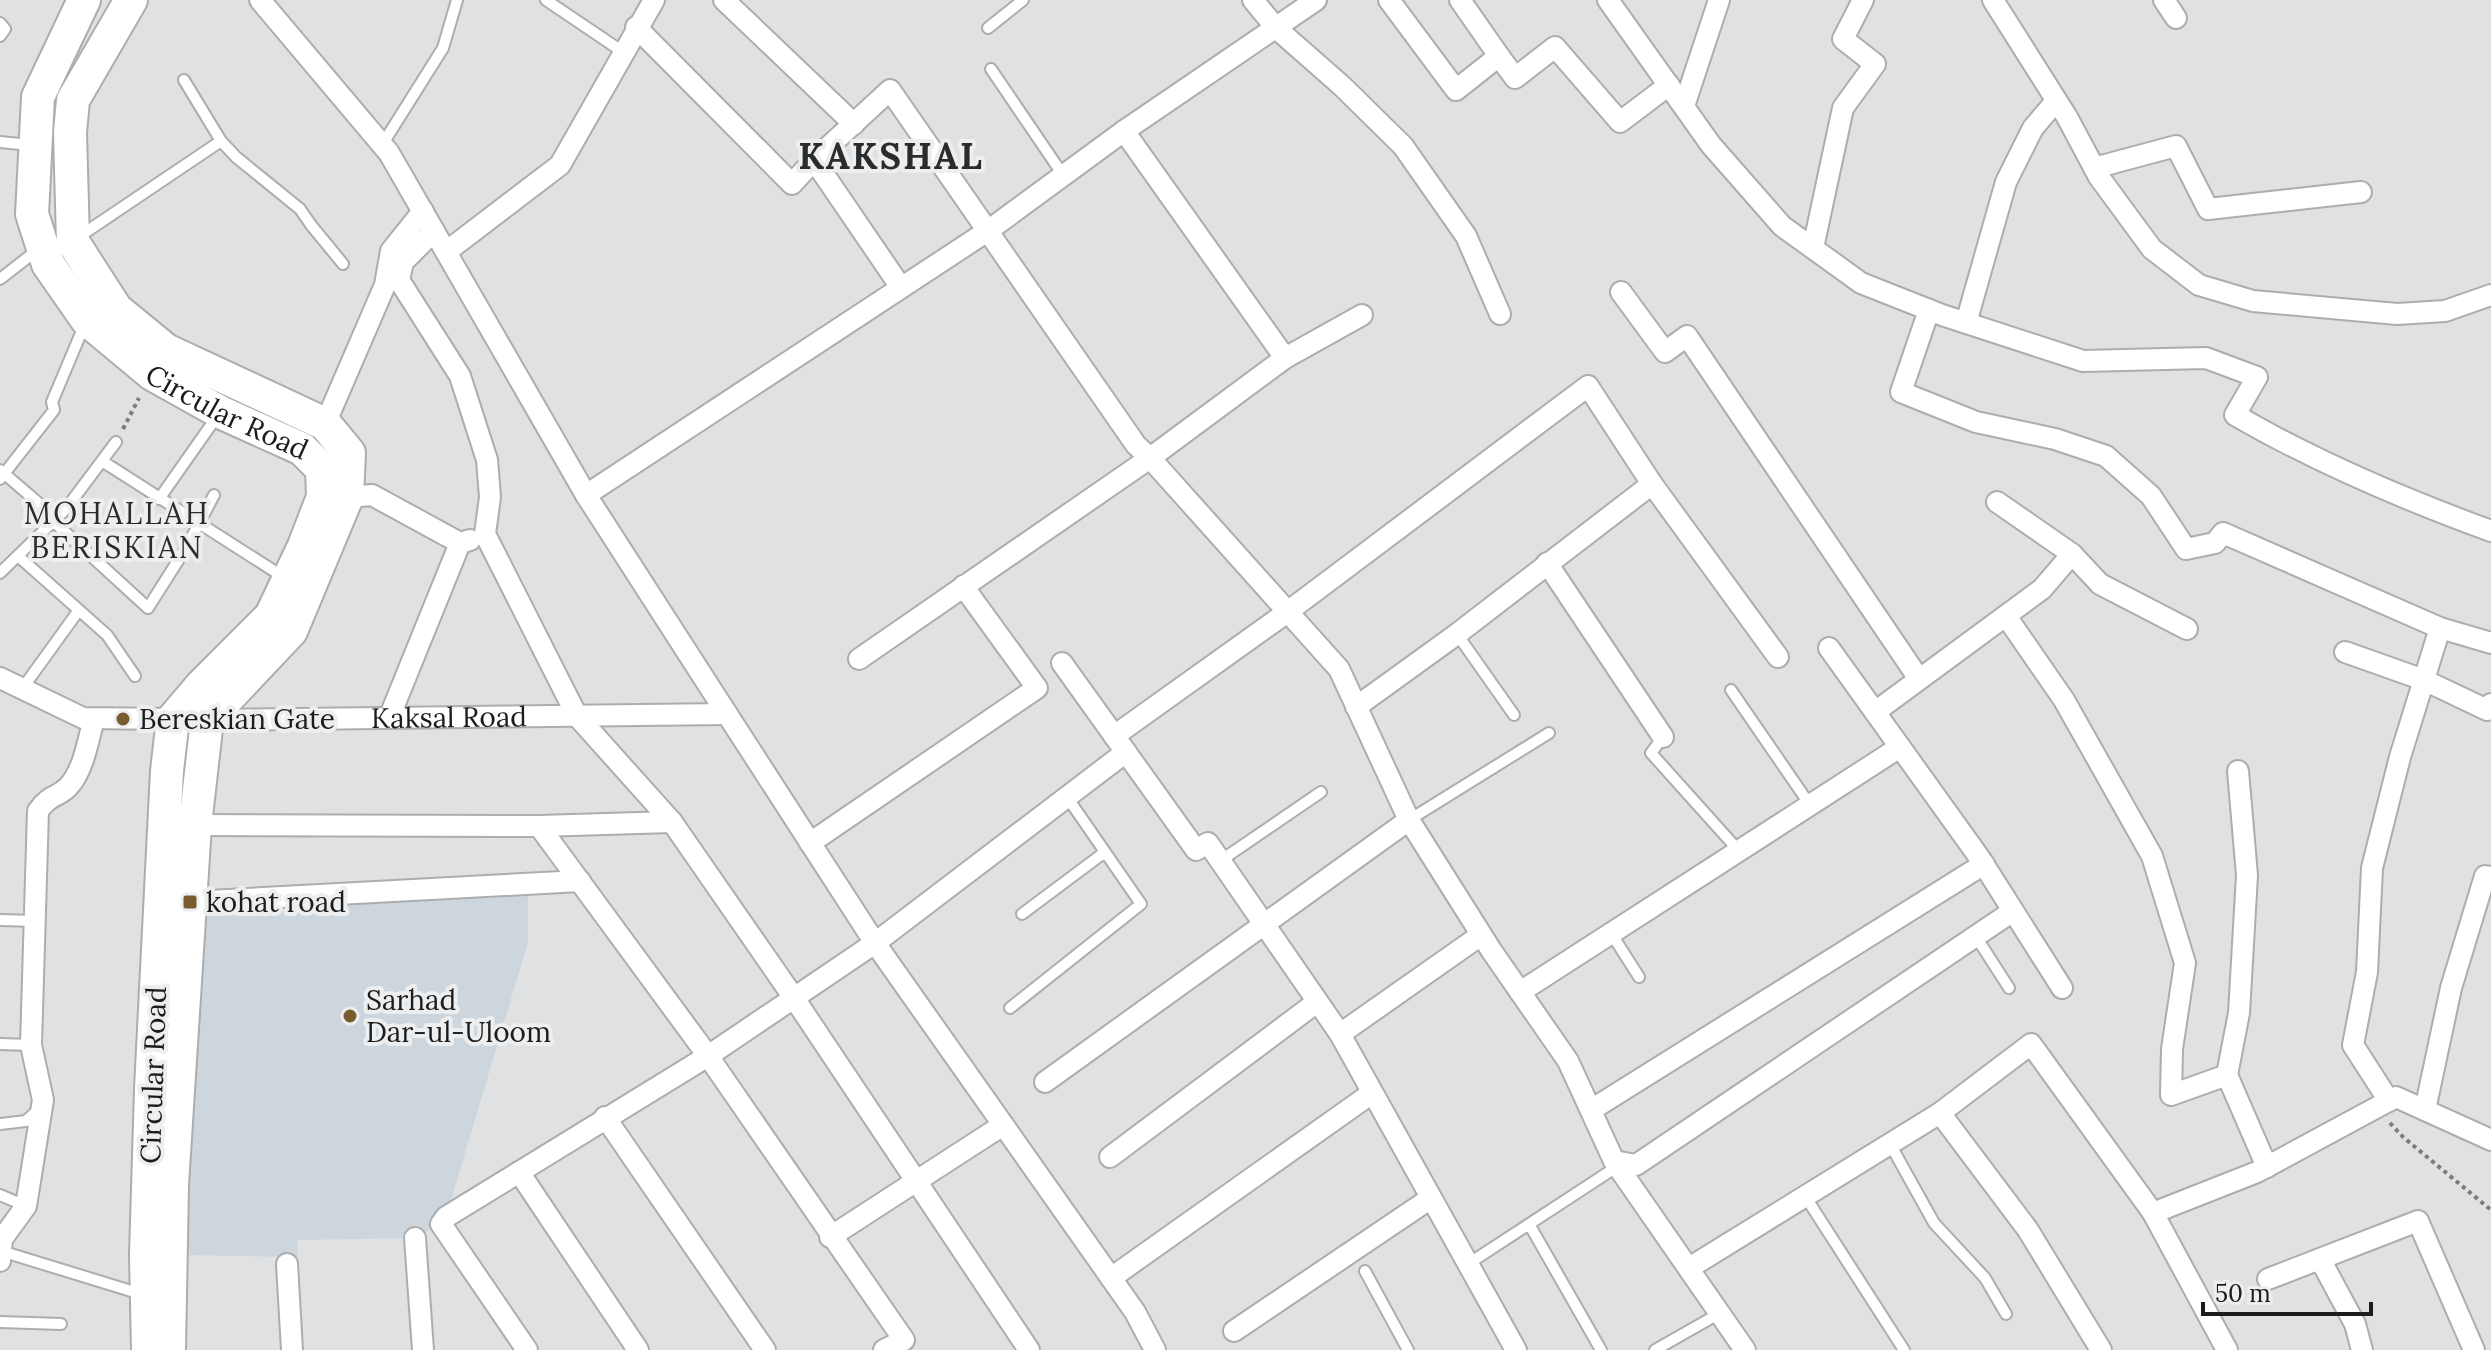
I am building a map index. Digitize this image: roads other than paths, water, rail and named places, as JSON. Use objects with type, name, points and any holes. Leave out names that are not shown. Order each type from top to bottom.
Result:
[{"type":"main road","name":"Circular Road","points":[[84,0],[38,97],[32,214],[41,247],[58,280],[87,320],[152,374],[220,412],[302,449],[322,469],[335,497],[271,616],[202,685],[173,719],[167,771],[151,1089],[148,1350]]},
{"type":"main road","points":[[131,0],[73,100],[70,132],[73,242],[116,309],[166,350],[325,424],[349,453],[291,631],[207,720],[195,825],[172,1185],[169,1350]]},
{"type":"main road","points":[[38,97],[73,100]]},
{"type":"main road","name":"Kaksal Road","points":[[173,719],[207,720]]},
{"type":"street","points":[[260,0],[382,145],[586,495],[875,943],[1135,1312],[1155,1350]]},
{"type":"street","points":[[446,252],[560,165],[654,0]]},
{"type":"street","points":[[724,0],[854,124]]},
{"type":"street","points":[[1253,0],[1276,28],[1342,86],[1403,146],[1466,236],[1500,314]]},
{"type":"street","points":[[586,495],[989,230],[1124,131],[1316,0]]},
{"type":"street","points":[[1389,0],[1456,90],[1499,56]]},
{"type":"street","points":[[1460,0],[1515,78],[1555,47],[1620,122],[1669,85]]},
{"type":"street","points":[[1608,0],[1711,145],[1782,226],[1861,283],[1929,310],[2083,361],[2206,358],[2257,377],[2235,415],[2288,446],[2422,506],[2491,531]]},
{"type":"street","points":[[1684,106],[1719,0]]},
{"type":"street","points":[[1813,248],[1843,108],[1875,64],[1843,39],[1863,0]]},
{"type":"street","points":[[1993,0],[2094,168],[2152,249],[2199,285],[2253,301],[2397,314],[2445,311],[2491,295]]},
{"type":"street","points":[[2164,0],[2176,18]]},
{"type":"street","points":[[636,27],[792,184],[890,90],[1136,445],[1339,669],[1409,820],[1481,935],[1568,1061],[1616,1164],[1745,1350]]},
{"type":"street","points":[[1966,323],[2006,182],[2033,128],[2056,101]]},
{"type":"street","points":[[1124,131],[1285,358]]},
{"type":"street","points":[[2094,168],[2176,146],[2208,209],[2361,192]]},
{"type":"street","points":[[814,160],[900,286]]},
{"type":"street","points":[[325,424],[385,285],[391,251],[423,211]]},
{"type":"street","points":[[434,231],[403,262],[399,280],[460,376],[487,460],[490,497],[485,534],[577,716],[672,822],[794,998],[1029,1350]]},
{"type":"street","points":[[1621,292],[1665,352],[1687,336],[1919,679]]},
{"type":"street","points":[[1929,310],[1901,392],[1976,422],[2055,439],[2106,456],[2151,496],[2186,549],[2215,543],[2223,533],[2440,628],[2491,643]]},
{"type":"street","points":[[859,659],[1150,458],[1285,358],[1362,315]]},
{"type":"street","points":[[527,1350],[441,1224],[446,1217],[708,1056],[875,943],[1067,797],[1120,744],[1286,613],[1588,386],[1652,484],[1778,657]]},
{"type":"street","points":[[1356,707],[1457,634],[1652,484]]},
{"type":"street","points":[[335,497],[372,495],[460,543]]},
{"type":"street","points":[[1997,502],[2072,554],[2100,584],[2187,629]]},
{"type":"street","points":[[389,718],[460,543],[485,534]]},
{"type":"street","points":[[1875,712],[2042,589],[2072,554]]},
{"type":"street","points":[[1547,563],[1663,737]]},
{"type":"street","points":[[810,843],[1037,688],[963,586]]},
{"type":"street","points":[[2006,616],[2064,700],[2152,856],[2185,963],[2172,1049],[2171,1095],[2227,1075]]},
{"type":"street","points":[[2383,1104],[2353,1045],[2367,972],[2372,868],[2400,757],[2440,628]]},
{"type":"street","points":[[1829,648],[1984,864],[2062,988]]},
{"type":"street","points":[[2345,652],[2424,680],[2487,710],[2491,704]]},
{"type":"street","points":[[1062,663],[1196,850],[1208,843],[1340,1034],[1516,1350]]},
{"type":"street","points":[[0,678],[83,718],[173,719]]},
{"type":"street","name":"Kaksal Road","points":[[207,720],[727,714]]},
{"type":"street","points":[[1,1247],[26,1206],[43,1100],[31,1045],[38,811],[48,797],[67,788],[74,778],[80,768],[94,719]]},
{"type":"street","points":[[1520,992],[1900,747]]},
{"type":"street","points":[[2238,771],[2247,875],[2239,1013],[2227,1075],[2267,1167]]},
{"type":"street","points":[[1045,1082],[1409,820]]},
{"type":"street","points":[[195,825],[539,826],[672,822]]},
{"type":"street","points":[[539,826],[708,1056],[904,1340],[884,1350]]},
{"type":"street","points":[[1591,1110],[1984,864]]},
{"type":"street","points":[[2425,1110],[2451,988],[2485,876],[2491,877]]},
{"type":"street","points":[[190,902],[580,881]]},
{"type":"street","points":[[1616,1164],[1636,1165],[2013,911]]},
{"type":"street","points":[[1340,1034],[1481,935]]},
{"type":"street","points":[[1110,1157],[1317,1002]]},
{"type":"street","points":[[1689,1268],[1940,1113],[2031,1044],[2153,1213],[2227,1350]]},
{"type":"street","points":[[1111,1278],[1372,1093]]},
{"type":"street","points":[[2153,1213],[2267,1167],[2396,1097],[2491,1140]]},
{"type":"street","points":[[1940,1113],[2028,1230],[2095,1347]]},
{"type":"street","points":[[605,1117],[765,1350]]},
{"type":"street","points":[[830,1237],[1003,1125]]},
{"type":"street","points":[[519,1172],[638,1350]]},
{"type":"street","points":[[1234,1331],[1431,1198]]},
{"type":"street","points":[[2268,1279],[2418,1221],[2474,1350]]},
{"type":"street","points":[[415,1238],[423,1350]]},
{"type":"street","points":[[2320,1259],[2355,1324],[2362,1350]]},
{"type":"street","points":[[287,1264],[292,1350]]},
{"type":"lane","points":[[382,145],[443,48],[457,0]]},
{"type":"lane","points":[[546,0],[558,4],[623,52]]},
{"type":"lane","points":[[988,28],[1020,1]]},
{"type":"lane","points":[[0,23],[5,29],[0,36]]},
{"type":"lane","points":[[991,69],[1063,175]]},
{"type":"lane","points":[[184,80],[221,141],[300,209],[343,264]]},
{"type":"lane","points":[[73,242],[221,141]]},
{"type":"lane","points":[[0,142],[35,145]]},
{"type":"lane","points":[[0,279],[41,247]]},
{"type":"lane","points":[[87,320],[52,402],[54,410],[1,474],[55,519],[148,608],[214,495]]},
{"type":"lane","points":[[159,499],[220,412]]},
{"type":"lane","points":[[0,573],[55,519],[116,442]]},
{"type":"lane","points":[[102,461],[288,580]]},
{"type":"lane","points":[[18,556],[107,635],[135,676]]},
{"type":"lane","points":[[22,689],[79,610]]},
{"type":"lane","points":[[1457,634],[1514,715]]},
{"type":"lane","points":[[1731,690],[1810,805]]},
{"type":"lane","points":[[1409,820],[1549,733]]},
{"type":"lane","points":[[1663,737],[1651,753],[1739,851]]},
{"type":"lane","points":[[1220,861],[1321,792]]},
{"type":"lane","points":[[1010,1008],[1141,904],[1067,797]]},
{"type":"lane","points":[[1022,914],[1105,852]]},
{"type":"lane","points":[[0,920],[35,921]]},
{"type":"lane","points":[[1611,933],[1639,977]]},
{"type":"lane","points":[[1975,935],[2009,988]]},
{"type":"lane","points":[[0,1044],[31,1045]]},
{"type":"lane","points":[[0,1124],[26,1121],[42,1107]]},
{"type":"lane","points":[[1890,1144],[1934,1223],[1985,1278],[2006,1314]]},
{"type":"lane","points":[[1468,1264],[1616,1164]]},
{"type":"lane","points":[[0,1195],[26,1206]]},
{"type":"lane","points":[[1805,1196],[1904,1350]]},
{"type":"lane","points":[[1529,1224],[1601,1350]]},
{"type":"lane","points":[[1,1247],[147,1296]]},
{"type":"lane","points":[[1365,1271],[1408,1350]]},
{"type":"lane","points":[[1655,1350],[1720,1313]]},
{"type":"lane","points":[[0,1322],[61,1324]]},
{"type":"place","name":"Bereskian Gate","points":[[123,719]]},
{"type":"place","name":"kohat road","points":[[190,902]]},
{"type":"place","name":"Sarhad Dar-ul-Uloom","points":[[350,1016]]},
{"type":"district","name":"KAKSHAL","points":[[891,156]]},
{"type":"district","name":"MOHALLAH BERISKIAN","points":[[117,530]]}]
